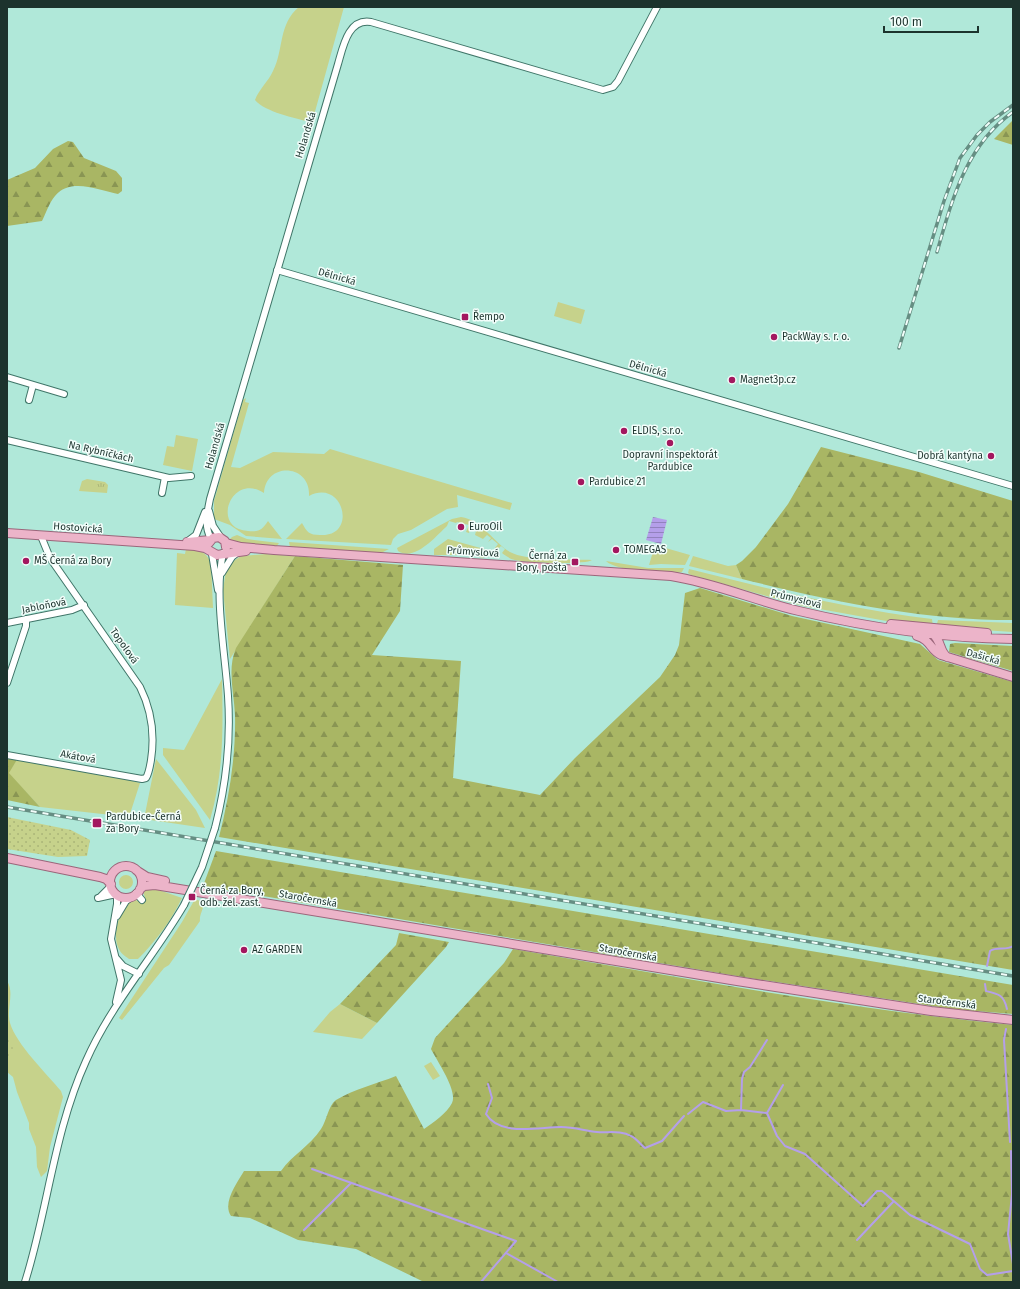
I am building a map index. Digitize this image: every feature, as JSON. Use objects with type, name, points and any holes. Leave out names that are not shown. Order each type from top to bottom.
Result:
[{"type":"main road","name":"Hostovická","points":[[7,534],[148,542],[201,547],[217,556],[223,553]]},
{"type":"main road","name":"Hostovická","points":[[148,542],[186,542],[211,540],[217,537],[223,540]]},
{"type":"main road","points":[[211,540],[208,545],[211,553]]},
{"type":"main road","points":[[223,540],[226,548],[223,553]]},
{"type":"main road","name":"Průmyslová","points":[[223,540],[241,547],[274,550],[661,575],[695,581],[799,611],[899,631],[1013,634]]},
{"type":"main road","name":"Průmyslová","points":[[223,553],[274,550]]},
{"type":"main road","name":"Průmyslová","points":[[741,594],[815,612],[923,628],[949,636],[1013,639]]},
{"type":"main road","name":"Dašická","points":[[899,631],[926,639],[935,652],[948,658],[1013,676]]},
{"type":"main road","points":[[931,645],[934,632]]},
{"type":"main road","points":[[934,632],[941,645],[943,654],[948,658]]},
{"type":"main road","points":[[941,645],[943,639],[949,636]]},
{"type":"main road","points":[[7,858],[105,872],[128,866],[136,870],[141,878],[136,893],[125,898],[116,894],[111,885],[102,877],[31,862]]},
{"type":"main road","points":[[111,885],[112,874],[119,868]]},
{"type":"main road","name":"Staročernská","points":[[136,870],[153,879],[240,898]]},
{"type":"main road","name":"Staročernská","points":[[136,893],[147,885],[155,885],[737,982],[931,1011],[1013,1020]]},
{"type":"street","name":"Holandská","points":[[211,540],[207,530],[206,519],[210,499],[341,55],[350,30],[359,22],[371,22],[600,90],[609,89],[618,81],[657,7]]},
{"type":"street","name":"Dělnická","points":[[277,270],[1013,486]]},
{"type":"street","points":[[7,377],[64,394]]},
{"type":"street","points":[[29,400],[33,385]]},
{"type":"street","name":"Na Rybníčkách","points":[[7,440],[171,479],[191,476]]},
{"type":"street","points":[[162,493],[165,477]]},
{"type":"street","name":"Holandská","points":[[210,499],[209,510],[212,523],[223,540]]},
{"type":"street","name":"Holandská","points":[[186,542],[192,539],[196,534],[210,499]]},
{"type":"street","name":"Topolová","points":[[42,536],[50,558],[135,679],[147,704],[152,721],[153,745],[149,772],[145,779]]},
{"type":"street","points":[[221,581],[226,564],[233,555],[241,551]]},
{"type":"street","points":[[211,553],[221,608]]},
{"type":"street","points":[[25,1282],[39,1229],[55,1156],[70,1104],[86,1060],[115,1007],[139,974],[184,904],[202,867],[215,828],[221,802],[229,746],[229,707],[221,608],[223,553]]},
{"type":"street","name":"Jabloňová","points":[[7,623],[72,610],[84,605]]},
{"type":"street","points":[[7,683],[26,626],[26,619]]},
{"type":"street","name":"Akátová","points":[[7,755],[145,779]]},
{"type":"street","points":[[111,885],[98,898],[116,894],[117,904],[111,942],[121,980],[115,1007]]},
{"type":"street","points":[[113,923],[126,901],[136,893],[142,900]]},
{"type":"street","points":[[115,955],[123,966],[139,974]]},
{"type":"green space","points":[[299,7],[344,7],[311,126],[310,122],[273,111],[255,100],[271,75],[276,63],[284,29],[292,14]]},
{"type":"green space","points":[[1013,120],[1013,145],[994,139]]},
{"type":"green space","points":[[68,141],[73,142],[84,158],[116,171],[122,178],[122,191],[118,194],[85,186],[68,187],[61,190],[55,196],[42,221],[7,226],[7,180],[35,168],[53,149]]},
{"type":"green space","points":[[558,302],[585,310],[581,324],[554,316]]},
{"type":"green space","points":[[246,398],[245,402],[249,403],[231,467],[240,468],[273,452],[324,454],[330,449],[512,503],[510,510],[457,495],[458,507],[447,509],[411,530],[398,534],[393,539],[391,545],[286,539],[302,523],[311,534],[320,535],[332,533],[339,528],[342,519],[342,510],[338,501],[331,495],[321,493],[309,496],[308,485],[303,478],[288,470],[280,471],[272,475],[267,483],[264,493],[252,489],[242,490],[234,495],[229,503],[228,513],[230,521],[236,528],[248,531],[260,530],[268,521],[282,539],[246,536],[230,525],[214,519],[214,501],[243,400]]},
{"type":"green space","points":[[176,435],[198,439],[192,471],[163,465],[167,446],[174,447]]},
{"type":"green space","points":[[821,447],[919,472],[1013,501],[1013,620],[944,617],[876,608],[809,595],[742,579],[736,565],[756,547],[788,504]]},
{"type":"green space","points":[[87,479],[105,482],[108,485],[107,493],[79,491],[82,481]]},
{"type":"green space","points":[[461,517],[475,522],[504,548],[517,555],[538,558],[592,560],[579,563],[555,563],[513,560],[502,553],[505,549],[501,546],[497,550],[495,548],[498,544],[492,539],[488,542],[491,538],[487,535],[483,539],[475,535],[476,531],[470,529],[469,533],[466,532],[469,525],[449,521],[447,526],[437,536],[418,551],[405,553],[398,551],[397,548],[452,519]]},
{"type":"green space","points":[[237,535],[247,539],[279,543],[276,547],[237,544],[229,540]]},
{"type":"green space","points":[[448,539],[484,549],[485,555],[483,558],[472,555],[434,555],[434,549]]},
{"type":"green space","points":[[289,542],[389,549],[381,553],[290,548]]},
{"type":"green space","points":[[655,545],[690,555],[685,565],[649,565]]},
{"type":"green space","points":[[186,549],[204,553],[211,563],[213,608],[175,605],[177,553],[185,554]]},
{"type":"green space","points":[[266,554],[295,556],[230,659],[223,590],[226,570],[232,562],[241,556]]},
{"type":"green space","points":[[295,556],[403,565],[400,611],[372,655],[461,661],[453,778],[540,795],[575,758],[660,677],[675,655],[679,645],[685,593],[700,588],[792,616],[920,644],[938,660],[1013,682],[1013,970],[219,837],[229,792],[233,761],[235,715],[231,672],[233,656],[236,648]]},
{"type":"green space","points":[[693,556],[728,566],[736,565],[742,579],[689,566]]},
{"type":"green space","points":[[606,561],[648,568],[684,568],[682,572],[677,573],[640,570],[619,567]]},
{"type":"green space","points":[[689,569],[840,604],[932,619],[933,627],[903,624],[803,606],[691,575],[688,573]]},
{"type":"green space","points":[[938,620],[1013,623],[1013,632],[936,627]]},
{"type":"green space","points":[[950,644],[1013,646],[1013,671],[949,652]]},
{"type":"green space","points":[[222,679],[222,750],[218,785],[210,820],[163,755],[163,748],[184,750]]},
{"type":"green space","points":[[7,756],[18,758],[9,773],[40,807],[7,800]]},
{"type":"green space","points":[[18,758],[108,775],[140,783],[129,817],[40,807],[8,773]]},
{"type":"green space","points":[[156,759],[196,810],[205,828],[144,819]]},
{"type":"green space","points":[[7,817],[71,830],[90,840],[87,856],[58,857],[7,849]]},
{"type":"green space","points":[[216,851],[1013,985],[1013,1014],[952,1009],[737,976],[203,886]]},
{"type":"green space","points":[[123,875],[129,875],[133,879],[133,885],[129,889],[123,889],[119,885],[119,879]]},
{"type":"green space","points":[[159,887],[159,890],[182,898],[168,923],[151,945],[138,959],[129,959],[120,951],[116,941],[118,920],[129,902],[134,899],[140,902],[145,898],[143,891]]},
{"type":"green space","points":[[195,899],[203,902],[200,921],[169,965],[164,968],[122,1020],[119,1018],[182,922]]},
{"type":"green space","points":[[399,933],[449,942],[377,1023],[340,1004],[396,945]]},
{"type":"green space","points":[[513,949],[825,1001],[1013,1025],[1013,1282],[424,1282],[356,1249],[298,1240],[250,1218],[231,1216],[228,1205],[229,1199],[234,1187],[244,1171],[281,1171],[290,1160],[317,1135],[333,1103],[343,1096],[396,1076],[424,1129],[443,1114],[450,1107],[453,1098],[450,1084],[431,1049],[435,1038],[504,963]]},
{"type":"green space","points":[[7,981],[10,991],[9,1018],[13,1031],[32,1058],[61,1091],[63,1097],[50,1147],[47,1171],[41,1177],[37,1167],[36,1147],[29,1129],[29,1123],[13,1077],[7,1072]]},
{"type":"green space","points":[[340,1004],[377,1023],[362,1039],[313,1032],[330,1012]]},
{"type":"green space","points":[[7,1029],[13,1045],[13,1052],[7,1058]]},
{"type":"green space","points":[[431,1062],[440,1076],[433,1080],[424,1066]]},
{"type":"shaded area","points":[[653,517],[667,520],[661,544],[646,540]]},
{"type":"waterway","points":[[987,966],[990,951],[1013,946]]},
{"type":"waterway","points":[[985,984],[986,991],[998,994],[1006,1004],[1007,1009]]},
{"type":"waterway","points":[[1006,1029],[1004,1040],[1010,1142]]},
{"type":"waterway","points":[[741,1110],[742,1079],[744,1072],[750,1067],[767,1040]]},
{"type":"waterway","points":[[488,1084],[492,1098],[486,1114],[492,1121],[501,1126],[510,1128],[531,1129],[566,1127],[597,1132],[623,1133],[633,1137],[645,1148],[662,1141],[684,1116]]},
{"type":"waterway","points":[[767,1113],[783,1085]]},
{"type":"waterway","points":[[688,1114],[703,1102],[726,1111],[741,1110],[767,1113],[777,1136],[785,1146],[805,1154],[863,1206],[877,1191],[882,1191],[910,1215],[970,1244],[980,1269],[987,1275],[1013,1271]]},
{"type":"waterway","points":[[1011,1151],[1012,1194],[1008,1234],[1013,1264]]},
{"type":"waterway","points":[[312,1169],[516,1241],[481,1282]]},
{"type":"waterway","points":[[304,1230],[351,1183]]},
{"type":"waterway","points":[[857,1240],[893,1202]]},
{"type":"waterway","points":[[506,1253],[558,1282]]},
{"type":"railway","points":[[899,348],[944,201],[960,158],[977,135],[990,122],[1013,105]]},
{"type":"railway","points":[[937,252],[955,194],[972,157],[983,140],[997,125],[1013,112]]},
{"type":"railway","points":[[7,807],[1013,976]]},
{"type":"place","name":"Řempo","points":[[465,317]]},
{"type":"place","name":"PackWay s. r. o.","points":[[774,337]]},
{"type":"place","name":"Magnet3p.cz","points":[[732,380]]},
{"type":"place","name":"ELDIS, s.r.o.","points":[[624,431]]},
{"type":"place","name":"Dopravní inspektorát Pardubice","points":[[670,443]]},
{"type":"place","name":"Dobrá kantýna","points":[[991,456]]},
{"type":"place","name":"Pardubice 21","points":[[581,482]]},
{"type":"place","name":"EuroOil","points":[[461,527]]},
{"type":"place","name":"TOMEGAS","points":[[616,550]]},
{"type":"place","name":"MŠ Černá za Bory","points":[[26,561]]},
{"type":"place","name":"Černá za Bory, pošta","points":[[575,562]]},
{"type":"place","name":"Pardubice-Černá za Bory","points":[[97,823]]},
{"type":"place","name":"Černá za Bory, odb. žel. zast.","points":[[192,897]]},
{"type":"place","name":"AZ GARDEN","points":[[244,950]]}]
